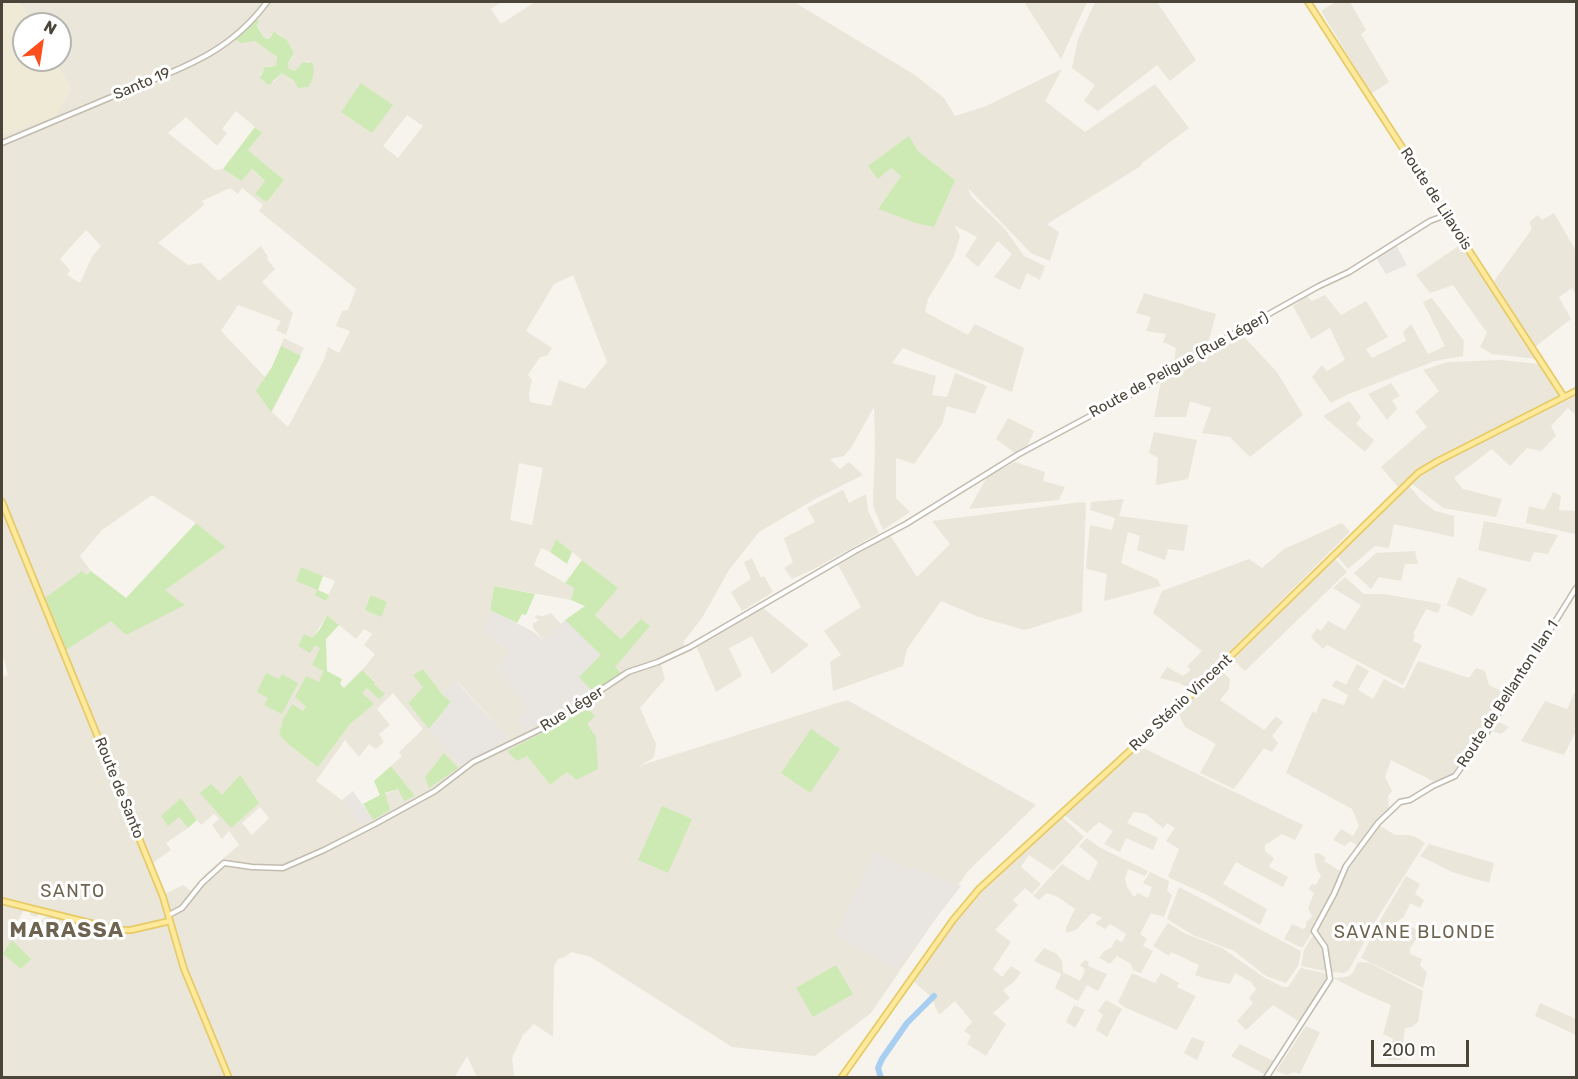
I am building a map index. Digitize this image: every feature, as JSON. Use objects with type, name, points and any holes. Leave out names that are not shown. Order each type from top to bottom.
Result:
[{"type":"main road","name":"Route de Lilavois","points":[[1308,2],[1564,397]]},
{"type":"main road","name":"Rue Sténio Vincent","points":[[841,1077],[953,920],[979,889],[1192,694],[1418,473],[1576,391]]},
{"type":"main road","name":"Route de Santo","points":[[2,502],[108,759],[169,918],[184,969],[229,1077]]},
{"type":"main road","points":[[2,901],[118,930],[131,930],[169,918]]},
{"type":"street","name":"Santo 19","points":[[2,143],[201,60],[244,28],[267,2]]},
{"type":"street","name":"Route de Peligue (Rue Léger)","points":[[912,519],[1019,454],[1148,385],[1197,354],[1318,286],[1348,272],[1412,232],[1446,214]]},
{"type":"street","name":"Rue Léger","points":[[169,918],[189,901],[202,883],[224,863],[283,868],[324,850],[435,791],[473,762],[547,726],[628,672],[658,662],[690,647],[912,519]]},
{"type":"street","name":"Route de Bellanton Ilan 1","points":[[1266,1077],[1330,979],[1325,947],[1314,931],[1335,894],[1346,866],[1378,823],[1400,802],[1410,800],[1432,786],[1455,776],[1486,732],[1576,588]]},
{"type":"shaded area","points":[[2,2],[20,2],[26,12],[12,12],[12,72],[61,72],[71,89],[56,116],[2,135]]},
{"type":"shaded area","points":[[20,2],[502,2],[491,9],[501,24],[535,2],[794,2],[915,75],[944,98],[955,116],[986,106],[1062,69],[1045,101],[1085,132],[1155,84],[1189,128],[1141,166],[1047,224],[1059,232],[1050,261],[1031,253],[968,188],[971,196],[1005,229],[1024,256],[1045,266],[1040,280],[1027,273],[1020,290],[994,277],[1012,254],[998,241],[978,267],[965,256],[977,237],[954,225],[960,236],[954,256],[928,299],[925,312],[968,335],[975,324],[1024,348],[1012,392],[903,348],[892,363],[936,376],[932,395],[947,397],[955,373],[987,386],[975,414],[947,406],[942,424],[914,464],[896,458],[896,498],[910,512],[883,530],[873,506],[874,407],[851,448],[844,456],[830,459],[840,469],[849,462],[863,475],[817,498],[759,532],[729,570],[702,618],[684,641],[684,650],[660,662],[665,679],[640,708],[656,744],[654,758],[639,766],[847,700],[1036,805],[968,871],[871,1013],[815,1056],[732,1047],[591,957],[571,952],[558,959],[554,966],[553,1037],[534,1024],[523,1035],[512,1058],[514,1077],[477,1077],[467,1056],[454,1078],[2,1077],[2,677],[8,675],[2,651],[2,135],[14,130],[71,89],[61,72],[72,72],[72,12],[26,12]],"holes":[[[259,20],[257,25],[264,38],[269,39],[272,34],[277,33],[287,40],[293,56],[288,63],[289,69],[295,71],[304,62],[309,61],[303,88],[282,73],[274,82],[260,75],[267,66],[276,66],[278,60],[275,55],[255,41],[249,41]],[[236,111],[262,133],[248,150],[284,180],[267,202],[265,181],[251,169],[240,181],[223,169],[215,170],[168,133],[186,117],[217,146],[227,133],[222,129]],[[407,115],[423,126],[398,158],[383,146]],[[912,143],[918,151],[955,180],[878,209],[901,176],[891,168]],[[230,188],[238,194],[242,188],[263,205],[259,211],[356,289],[348,310],[342,311],[336,326],[350,331],[339,353],[328,347],[324,360],[288,427],[272,412],[304,348],[284,338],[272,367],[265,377],[221,331],[238,305],[281,321],[276,330],[286,335],[293,313],[262,282],[275,269],[261,246],[219,281],[201,263],[188,265],[158,243],[205,204],[202,201]],[[86,230],[101,246],[92,257],[80,283],[67,275],[70,270],[60,259]],[[573,275],[607,362],[585,389],[559,380],[551,406],[530,402],[529,393],[532,380],[528,375],[540,357],[547,356],[552,348],[526,331],[554,284]],[[519,463],[543,468],[532,525],[510,520]],[[152,495],[196,523],[226,547],[164,590],[185,605],[111,621],[83,571],[87,576],[91,571],[80,556],[102,530]],[[556,539],[617,588],[594,614],[621,639],[641,620],[614,667],[623,675],[527,730],[529,708],[496,669],[509,652],[483,631],[490,610],[494,586],[571,600],[574,588],[534,565],[541,548],[550,552]],[[301,567],[335,581],[326,600]],[[327,615],[356,639],[364,629],[372,634],[364,645],[375,654],[362,670],[385,694],[367,688],[361,693],[373,704],[350,724],[318,766],[288,744],[279,734],[291,705],[304,711],[306,707],[296,697],[306,676],[319,683],[323,670],[321,648],[304,634],[312,639]],[[423,669],[442,694],[458,682],[509,739],[462,767],[408,703],[423,687]],[[282,674],[282,714],[268,698]],[[393,693],[423,729],[399,752],[402,756],[391,766],[415,796],[398,789],[385,794],[373,820],[360,825],[342,800],[316,781],[345,740],[359,757],[369,744],[376,749],[384,742],[379,734],[390,725],[377,709]],[[594,716],[586,724],[595,737],[574,779],[568,771],[550,785],[527,756]],[[181,799],[201,825],[214,814],[219,819],[212,825],[222,839],[229,831],[239,845],[204,875],[191,891],[183,885],[165,894],[153,863],[171,850],[166,843],[188,828],[179,817]],[[260,807],[269,818],[252,835],[242,823]],[[25,908],[31,910],[30,915],[37,917],[41,912],[49,914],[39,922],[29,936],[15,926]]]},
{"type":"shaded area","points":[[1024,2],[1087,2],[1061,59]]},
{"type":"shaded area","points":[[1095,2],[1157,2],[1196,60],[1170,81],[1157,65],[1098,111],[1084,101],[1095,85],[1072,68],[1078,39]]},
{"type":"shaded area","points":[[1336,2],[1350,2],[1366,30],[1361,34],[1389,82],[1371,94],[1321,11]]},
{"type":"shaded area","points":[[1554,213],[1576,251],[1576,295],[1572,288],[1559,297],[1571,319],[1535,347],[1494,281],[1532,229],[1529,222],[1538,215],[1542,220]]},
{"type":"shaded area","points":[[1463,243],[1537,359],[1492,354],[1480,347],[1487,333],[1453,285],[1430,293],[1416,275]]},
{"type":"shaded area","points":[[1396,245],[1407,265],[1386,274],[1376,258]]},
{"type":"shaded area","points":[[1144,293],[1216,314],[1208,344],[1174,362],[1176,348],[1163,342],[1166,334],[1146,331],[1151,317],[1136,313]]},
{"type":"shaded area","points":[[1325,295],[1341,315],[1366,301],[1388,337],[1366,349],[1372,358],[1406,341],[1403,332],[1411,324],[1428,354],[1445,346],[1423,302],[1432,298],[1464,341],[1463,356],[1435,361],[1346,395],[1331,403],[1312,377],[1322,365],[1327,371],[1345,360],[1330,328],[1311,339],[1293,306],[1307,296],[1312,301]]},
{"type":"shaded area","points":[[1243,336],[1277,372],[1303,415],[1250,457],[1230,437],[1202,433],[1211,408],[1190,401],[1186,417],[1154,417],[1161,382]]},
{"type":"shaded area","points":[[1501,360],[1539,364],[1559,397],[1429,464],[1398,487],[1381,467],[1427,427],[1415,412],[1439,391],[1423,370],[1448,362]]},
{"type":"shaded area","points":[[1391,383],[1400,396],[1392,400],[1397,409],[1387,420],[1368,394]]},
{"type":"shaded area","points":[[1576,396],[1576,415],[1568,408],[1551,426],[1556,436],[1541,451],[1527,448],[1510,466],[1492,449],[1454,478],[1463,489],[1502,499],[1496,517],[1443,508],[1411,483],[1443,462]]},
{"type":"shaded area","points":[[1349,401],[1361,417],[1356,424],[1374,440],[1365,452],[1323,416]]},
{"type":"shaded area","points":[[1008,418],[1034,431],[1027,447],[1016,454],[996,439]]},
{"type":"shaded area","points":[[1154,432],[1197,440],[1188,479],[1156,485],[1158,458],[1149,453]]},
{"type":"shaded area","points":[[1015,462],[1045,472],[1043,481],[1065,487],[1059,500],[969,509],[987,477]]},
{"type":"shaded area","points":[[1409,486],[1422,501],[1435,511],[1454,516],[1454,537],[1394,524],[1389,548],[1375,546],[1348,569],[1337,556]]},
{"type":"shaded area","points":[[843,490],[849,503],[866,494],[868,511],[879,533],[792,579],[784,568],[793,563],[784,538],[815,522],[807,508]]},
{"type":"shaded area","points":[[1553,492],[1561,496],[1559,510],[1576,511],[1575,534],[1526,523],[1529,506],[1544,510]]},
{"type":"shaded area","points":[[1124,499],[1119,516],[1188,525],[1184,551],[1168,549],[1165,560],[1137,550],[1140,536],[1128,532],[1121,563],[1157,579],[1161,586],[1104,601],[1107,574],[1086,567],[1090,525],[1112,530],[1115,518],[1090,510],[1091,502]]},
{"type":"shaded area","points":[[1086,503],[1082,612],[1025,630],[979,617],[941,601],[907,649],[903,666],[833,691],[830,662],[841,655],[824,631],[861,607],[838,565],[890,535],[917,577],[950,544],[932,521]]},
{"type":"shaded area","points":[[1484,521],[1558,535],[1548,554],[1534,552],[1530,562],[1478,550]]},
{"type":"shaded area","points":[[1342,523],[1350,532],[1191,690],[1180,683],[1160,678],[1167,667],[1183,676],[1191,670],[1187,666],[1202,651],[1153,613],[1162,591],[1249,559],[1262,568],[1284,549]]},
{"type":"shaded area","points":[[1415,551],[1418,564],[1405,564],[1401,581],[1379,577],[1371,589],[1354,573],[1376,553]]},
{"type":"shaded area","points":[[752,558],[761,578],[764,576],[773,592],[742,611],[731,592],[751,579],[744,562]]},
{"type":"shaded area","points":[[1335,559],[1347,572],[1245,671],[1233,660]]},
{"type":"shaded area","points":[[1345,577],[1364,594],[1383,594],[1441,605],[1438,613],[1426,609],[1413,634],[1415,635],[1413,641],[1422,645],[1403,685],[1327,645],[1323,649],[1311,637],[1317,628],[1321,631],[1328,621],[1345,630],[1361,605],[1333,588]]},
{"type":"shaded area","points":[[1458,577],[1487,589],[1472,616],[1447,605]]},
{"type":"shaded area","points":[[763,608],[809,645],[772,674],[752,636],[729,648],[742,676],[716,692],[696,646]]},
{"type":"shaded area","points":[[490,610],[534,632],[544,641],[565,620],[602,655],[580,677],[594,693],[527,730],[517,719],[528,708],[496,669],[509,652],[483,631]]},
{"type":"shaded area","points":[[551,613],[561,624],[544,641],[533,628],[533,622],[539,619],[535,618],[536,615],[543,616]]},
{"type":"shaded area","points":[[1418,661],[1469,678],[1476,668],[1485,671],[1489,685],[1508,694],[1493,719],[1509,727],[1501,734],[1486,729],[1449,778],[1435,782],[1391,760],[1385,777],[1392,791],[1388,796],[1389,809],[1358,846],[1350,841],[1345,846],[1333,840],[1341,829],[1353,836],[1359,826],[1352,809],[1286,773],[1312,712],[1316,713],[1322,698],[1344,705],[1348,695],[1332,686],[1336,680],[1346,685],[1357,664],[1369,671],[1358,690],[1373,699],[1384,679],[1404,689]]},
{"type":"shaded area","points":[[1222,671],[1230,679],[1229,689],[1220,700],[1264,730],[1276,716],[1283,722],[1272,736],[1278,743],[1272,752],[1264,748],[1234,789],[1200,773],[1216,744],[1185,727],[1178,712]]},
{"type":"shaded area","points":[[457,682],[509,739],[462,767],[429,729],[451,702],[442,694]]},
{"type":"shaded area","points":[[1575,692],[1576,731],[1564,755],[1521,741],[1545,701],[1567,709]]},
{"type":"shaded area","points":[[1139,746],[1303,825],[1295,840],[1282,834],[1265,845],[1265,851],[1274,858],[1269,867],[1288,877],[1283,887],[1236,862],[1223,884],[1267,909],[1260,925],[1207,895],[1168,877],[1179,849],[1166,841],[1175,828],[1167,823],[1163,828],[1146,814],[1134,812],[1127,823],[1158,838],[1153,850],[1126,838],[1120,852],[1104,844],[1113,831],[1099,822],[1087,833],[1063,814]]},
{"type":"shaded area","points":[[353,791],[373,820],[360,825],[342,800]]},
{"type":"shaded area","points":[[1060,815],[1084,837],[1053,871],[1029,855],[1021,867],[1041,884],[1032,894],[1025,888],[1013,900],[1018,905],[995,930],[1011,942],[993,969],[1002,977],[1011,966],[1021,972],[1014,982],[1003,990],[1010,998],[993,1013],[1006,1024],[986,1056],[967,1044],[971,1036],[964,1031],[972,1022],[955,1001],[939,1015],[931,997],[912,980],[980,890]]},
{"type":"shaded area","points":[[1379,825],[1395,835],[1410,835],[1425,843],[1375,922],[1349,970],[1344,973],[1330,972],[1301,966],[1304,950],[1330,907],[1347,867]]},
{"type":"shaded area","points":[[1087,838],[1099,847],[1148,871],[1145,876],[1128,869],[1125,878],[1127,887],[1134,897],[1138,893],[1148,898],[1152,887],[1143,883],[1150,872],[1169,881],[1167,891],[1172,895],[1164,917],[1151,913],[1140,934],[1147,939],[1143,946],[1153,951],[1141,973],[1133,970],[1131,964],[1117,956],[1110,964],[1099,958],[1104,951],[1111,948],[1116,939],[1122,942],[1126,934],[1110,924],[1105,929],[1095,923],[1102,918],[1092,913],[1076,930],[1066,933],[1066,927],[1075,909],[1058,897],[1047,893],[1039,900],[1033,896],[1062,864],[1089,881],[1098,862],[1079,846]]},
{"type":"shaded area","points":[[1429,844],[1494,863],[1489,883],[1452,872],[1420,856]]},
{"type":"shaded area","points":[[874,852],[899,864],[961,886],[896,970],[835,934]]},
{"type":"shaded area","points":[[1319,853],[1326,858],[1324,861],[1342,872],[1313,931],[1303,947],[1300,947],[1284,939],[1292,924],[1303,929],[1312,916],[1308,908],[1314,893],[1309,889],[1312,884],[1316,885],[1321,875],[1317,870],[1314,854]]},
{"type":"shaded area","points":[[1406,876],[1420,884],[1415,894],[1424,900],[1420,908],[1410,903],[1404,917],[1393,926],[1399,931],[1408,925],[1421,932],[1410,948],[1410,954],[1422,959],[1420,966],[1427,972],[1423,988],[1361,958]]},
{"type":"shaded area","points":[[1179,887],[1301,951],[1298,966],[1286,983],[1266,976],[1234,951],[1193,935],[1167,919]]},
{"type":"shaded area","points":[[1168,923],[1184,933],[1222,948],[1265,978],[1283,987],[1288,987],[1301,968],[1328,974],[1329,979],[1303,1024],[1273,1005],[1246,1030],[1237,1021],[1253,1003],[1249,998],[1256,989],[1251,982],[1235,973],[1230,984],[1195,975],[1199,965],[1171,952],[1169,956],[1153,946]]},
{"type":"shaded area","points":[[1044,948],[1057,954],[1062,961],[1063,972],[1080,981],[1085,970],[1080,965],[1085,960],[1089,962],[1088,966],[1107,974],[1098,991],[1087,985],[1078,1001],[1055,988],[1061,974],[1034,961]]},
{"type":"shaded area","points":[[1358,962],[1370,963],[1423,991],[1418,1022],[1412,1027],[1405,1028],[1401,1060],[1388,1060],[1393,1039],[1383,1034],[1391,1005],[1333,978],[1352,974]]},
{"type":"shaded area","points":[[1132,973],[1155,983],[1161,973],[1179,983],[1177,987],[1196,996],[1177,1030],[1124,1007],[1118,1002]]},
{"type":"shaded area","points":[[1106,1000],[1122,1009],[1107,1037],[1096,1030],[1103,1015],[1098,1011]]},
{"type":"shaded area","points":[[1540,1003],[1576,1019],[1576,1035],[1535,1016]]},
{"type":"shaded area","points":[[1074,1005],[1085,1010],[1075,1028],[1066,1022]]},
{"type":"shaded area","points":[[1306,1026],[1320,1032],[1300,1074],[1294,1072],[1287,1075],[1276,1071]]},
{"type":"shaded area","points":[[1192,1037],[1205,1042],[1197,1060],[1184,1053]]},
{"type":"shaded area","points":[[1240,1044],[1277,1063],[1268,1076],[1231,1056]]},
{"type":"green space","points":[[255,19],[259,20],[257,26],[264,38],[269,39],[274,32],[287,40],[294,53],[288,63],[289,69],[295,71],[303,62],[312,63],[313,75],[308,87],[298,88],[294,81],[282,73],[269,85],[260,78],[265,67],[276,66],[277,57],[255,41],[241,43],[236,40],[236,37]]},
{"type":"green space","points":[[361,83],[393,105],[372,133],[341,112]]},
{"type":"green space","points":[[255,127],[262,133],[248,150],[284,180],[267,202],[255,194],[265,181],[252,169],[241,181],[223,169]]},
{"type":"green space","points":[[909,136],[918,151],[955,180],[934,227],[878,209],[901,176],[891,168],[878,179],[868,166]]},
{"type":"green space","points":[[281,346],[301,356],[271,412],[256,391],[272,367]]},
{"type":"green space","points":[[196,523],[226,547],[165,590],[185,605],[126,635],[111,621],[66,650],[45,598],[82,571],[87,575],[91,571],[126,598]]},
{"type":"green space","points":[[556,539],[572,552],[567,564],[550,552]]},
{"type":"green space","points":[[582,560],[618,588],[595,615],[621,639],[641,619],[650,626],[615,667],[623,675],[594,693],[579,677],[601,655],[565,620],[585,606],[571,600],[574,588],[565,583]]},
{"type":"green space","points":[[301,567],[323,576],[318,590],[329,595],[326,601],[315,595],[317,590],[296,581]]},
{"type":"green space","points":[[494,586],[535,594],[526,615],[522,614],[517,623],[490,610]]},
{"type":"green space","points":[[371,595],[387,602],[381,617],[365,610]]},
{"type":"green space","points":[[327,615],[339,625],[326,639],[327,671],[342,679],[340,684],[344,688],[362,670],[385,694],[379,699],[367,688],[362,693],[374,704],[350,724],[318,767],[288,744],[279,734],[283,719],[292,704],[303,711],[306,707],[295,697],[306,676],[319,682],[323,671],[312,665],[320,648],[315,645],[310,653],[298,646],[304,634],[312,638]]},
{"type":"green space","points":[[423,669],[451,702],[429,729],[408,703],[423,687],[413,675]]},
{"type":"green space","points":[[266,673],[279,679],[282,674],[298,683],[282,714],[264,705],[268,698],[257,692]]},
{"type":"green space","points":[[588,709],[595,716],[587,724],[596,737],[598,769],[576,780],[567,772],[550,785],[527,756],[517,761],[507,751]]},
{"type":"green space","points":[[811,729],[840,749],[810,793],[781,773]]},
{"type":"green space","points":[[444,753],[458,768],[429,788],[425,777]]},
{"type":"green space","points":[[391,766],[415,796],[404,801],[398,789],[385,793],[390,810],[373,820],[363,804],[380,795],[374,781]]},
{"type":"green space","points":[[240,775],[259,803],[231,828],[200,793],[211,784],[222,795]]},
{"type":"green space","points":[[181,798],[197,820],[188,828],[179,817],[168,826],[161,816]]},
{"type":"green space","points":[[662,806],[692,819],[668,873],[638,860]]},
{"type":"green space","points":[[12,940],[31,959],[21,969],[3,954]]},
{"type":"green space","points":[[836,965],[853,994],[813,1017],[796,988]]},
{"type":"waterway","points":[[881,1078],[878,1068],[882,1059],[907,1023],[934,996]]},
{"type":"district","name":"SANTO","points":[[73,892]]},
{"type":"district","name":"MARASSA","points":[[67,931]]},
{"type":"district","name":"SAVANE BLONDE","points":[[1415,933]]}]
